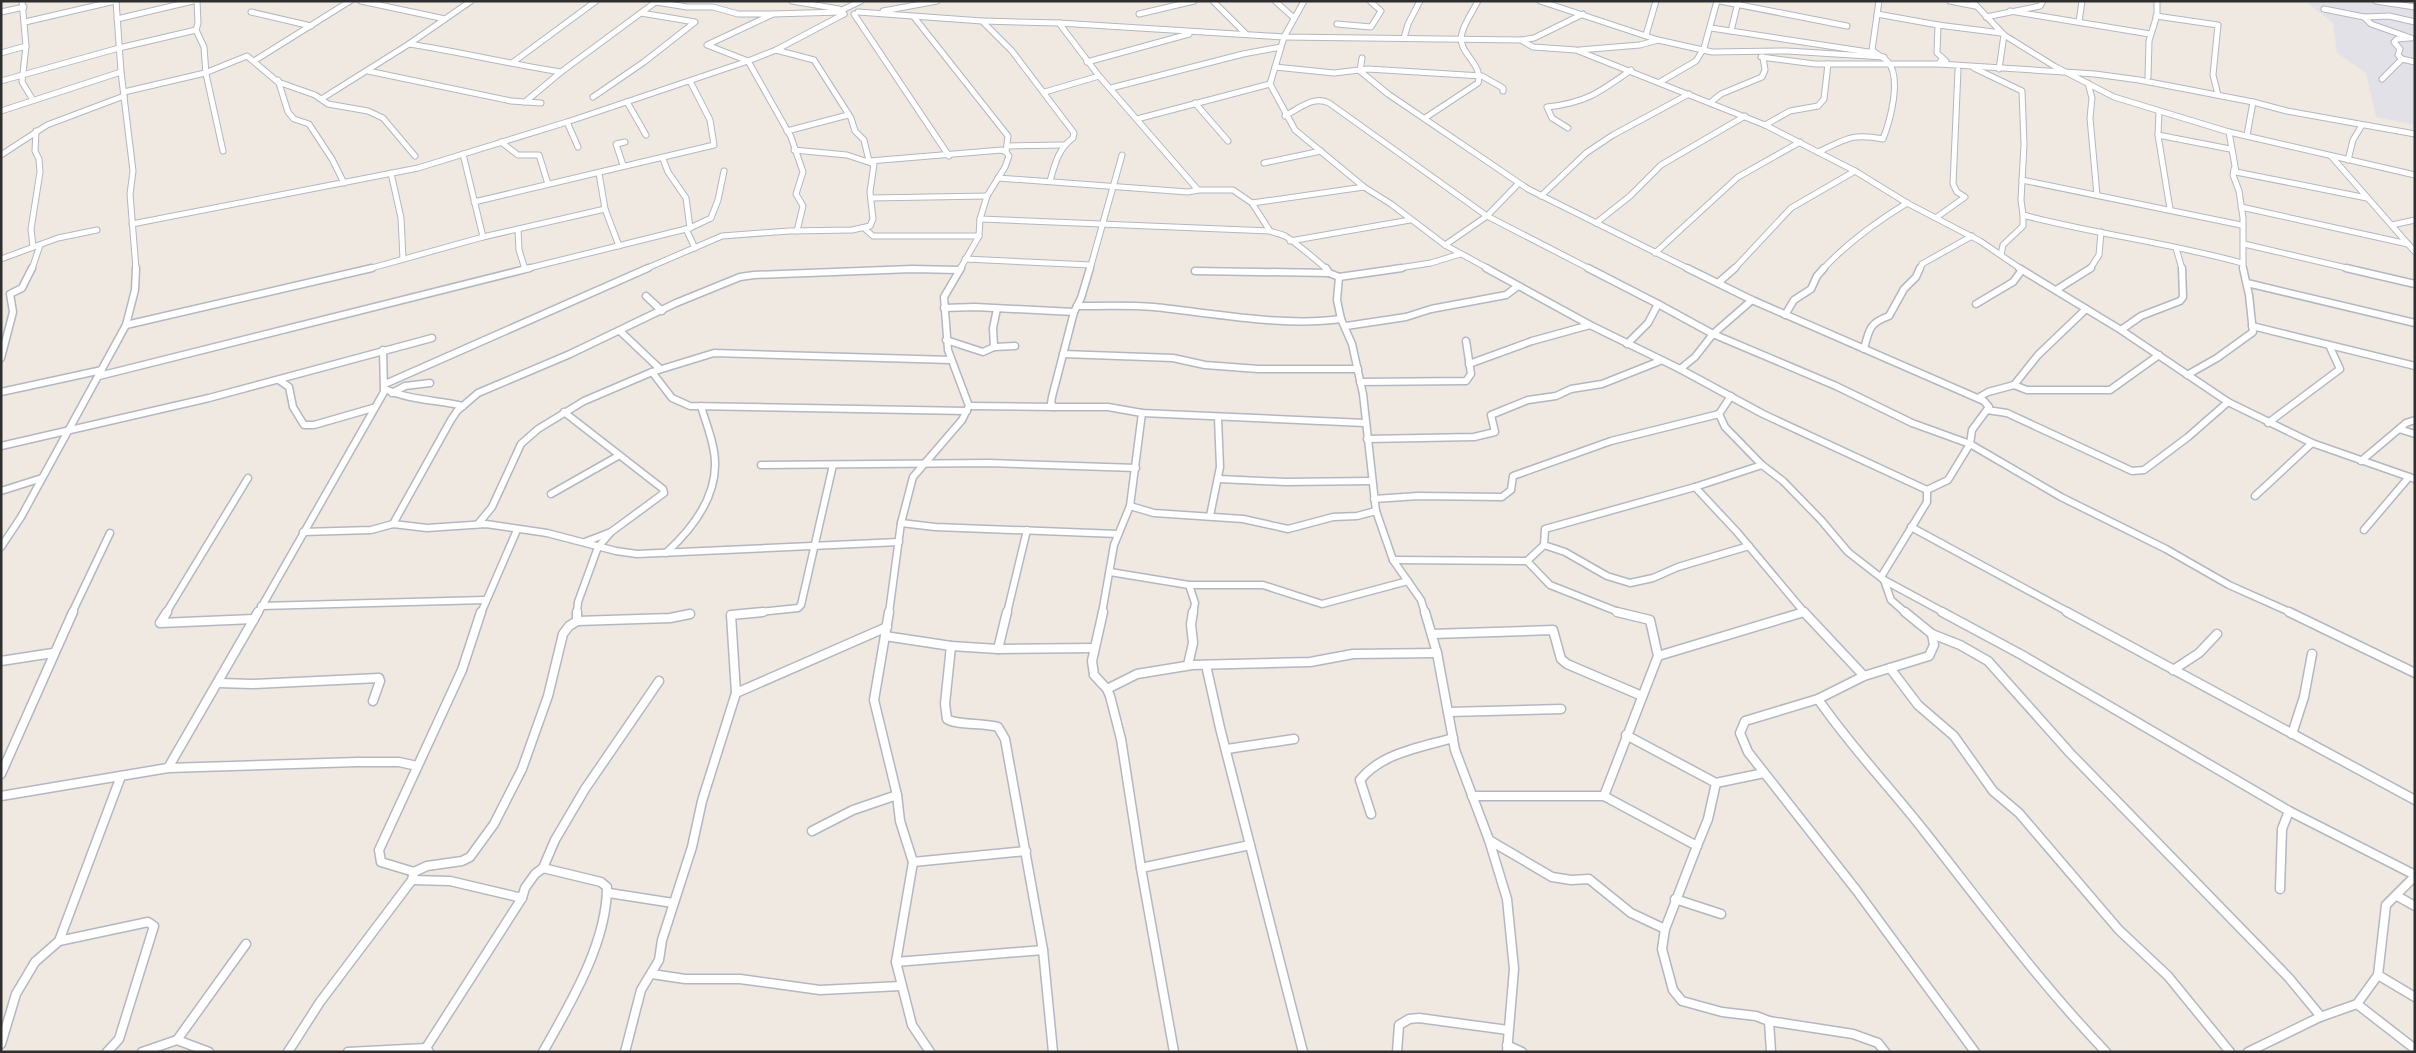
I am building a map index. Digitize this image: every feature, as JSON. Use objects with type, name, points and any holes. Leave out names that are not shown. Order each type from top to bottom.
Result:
[{"type":"street","points":[[22,1],[26,46],[22,77],[33,100]]},
{"type":"street","points":[[1,548],[68,432],[126,325],[135,290],[136,256],[130,194],[133,171],[121,72],[116,1],[25,22]]},
{"type":"street","points":[[117,19],[195,1],[198,23],[196,30]]},
{"type":"street","points":[[254,61],[350,1]]},
{"type":"street","points":[[361,1],[445,19]]},
{"type":"street","points":[[323,98],[368,71],[471,1]]},
{"type":"street","points":[[512,63],[596,1]]},
{"type":"street","points":[[792,1],[856,13],[982,21],[1059,23],[1194,33],[1284,37],[1332,36],[1368,39],[1521,40],[1534,38],[1583,14]]},
{"type":"street","points":[[843,1],[843,11]]},
{"type":"street","points":[[132,224],[418,168],[567,122],[748,61],[776,50],[862,1]]},
{"type":"street","points":[[873,13],[937,1]]},
{"type":"street","points":[[1139,14],[1194,1]]},
{"type":"street","points":[[1213,1],[1246,34]]},
{"type":"street","points":[[1274,1],[1294,18]]},
{"type":"street","points":[[1304,1],[1284,37],[1270,84],[1272,92],[1285,116],[1295,130],[1364,187],[1391,204],[1410,220],[1460,254],[1590,325],[1660,361],[1680,369],[1763,414],[1927,490],[1948,480],[1970,444],[1972,430],[1988,410]]},
{"type":"street","points":[[1337,24],[1371,27],[1381,12],[1379,7],[1370,1]]},
{"type":"street","points":[[1404,38],[1408,24],[1420,1]]},
{"type":"street","points":[[1478,1],[1461,34],[1461,40],[1467,55],[1482,76]]},
{"type":"street","points":[[1540,1],[1658,40],[1704,50],[1742,54],[1787,51],[1884,57]]},
{"type":"street","points":[[1646,35],[1656,1]]},
{"type":"street","points":[[1660,82],[1696,61],[1704,50],[1718,1],[1738,3],[1847,26]]},
{"type":"street","points":[[1874,53],[1872,50],[1878,1]]},
{"type":"street","points":[[1950,1],[1976,6]]},
{"type":"street","points":[[1972,1],[2003,34],[2043,60],[2114,97],[2229,132],[2415,175]]},
{"type":"street","points":[[1986,17],[2040,6],[2043,1]]},
{"type":"street","points":[[2079,22],[2082,1]]},
{"type":"street","points":[[2148,77],[2150,34],[2156,16],[2157,1]]},
{"type":"street","points":[[2376,1],[2415,7]]},
{"type":"street","points":[[525,102],[561,72],[656,2],[687,7],[713,7],[738,14],[843,11]]},
{"type":"street","points":[[1732,31],[1738,3]]},
{"type":"street","points":[[854,6],[859,10],[856,13]]},
{"type":"street","points":[[1,12],[24,8]]},
{"type":"street","points":[[2324,9],[2364,17],[2389,16],[2415,22]]},
{"type":"street","points":[[2010,11],[2150,34]]},
{"type":"street","points":[[251,12],[312,26]]},
{"type":"street","points":[[856,13],[949,156]]},
{"type":"street","points":[[593,97],[644,62],[695,22],[641,14]]},
{"type":"street","points":[[773,14],[707,45],[748,61],[791,137],[803,172],[796,194],[803,206],[797,231]]},
{"type":"street","points":[[1877,14],[2003,34]]},
{"type":"street","points":[[914,16],[1008,136],[1007,149],[1009,156],[987,196],[980,220],[979,236],[947,290],[944,308],[946,340],[968,408],[962,420],[922,464],[913,477],[901,523],[887,627],[874,700],[897,795],[900,822],[913,862],[896,962],[912,1025],[930,1052]]},
{"type":"street","points":[[2156,16],[2218,25],[2213,75],[2218,95]]},
{"type":"street","points":[[2364,17],[2371,24],[2413,38]]},
{"type":"street","points":[[982,21],[1012,51],[1074,132],[1073,138],[1064,145],[1050,181]]},
{"type":"street","points":[[1059,23],[1087,62],[1198,190]]},
{"type":"street","points":[[1938,25],[1937,53],[1942,59],[1954,65]]},
{"type":"street","points":[[1711,28],[1874,53],[1884,57],[1891,66],[1893,83],[1888,127],[1883,139],[1861,135],[1853,136],[1818,152]]},
{"type":"street","points":[[1,81],[22,77],[119,48],[196,30]]},
{"type":"street","points":[[196,30],[203,39],[206,52],[205,73],[223,151]]},
{"type":"street","points":[[1087,62],[1194,33]]},
{"type":"street","points":[[1999,69],[2003,34]]},
{"type":"street","points":[[2413,38],[2397,39],[2394,42],[2400,49],[2398,55],[2402,59],[2415,62]]},
{"type":"street","points":[[1521,40],[1533,48],[1576,50],[1640,45],[1658,40]]},
{"type":"street","points":[[409,44],[473,54],[561,72]]},
{"type":"street","points":[[1,53],[26,46]]},
{"type":"street","points":[[1111,88],[1243,54],[1281,47]]},
{"type":"street","points":[[168,768],[345,462],[373,408],[387,389],[722,236],[864,228],[870,226],[872,220],[871,198],[874,164],[869,161],[864,140],[856,131],[814,60],[776,50]]},
{"type":"street","points":[[1576,50],[1711,102],[1800,142],[1854,171],[1907,203],[1972,236],[2022,270],[2122,330],[2228,402],[2312,443],[2412,478],[2364,530]]},
{"type":"street","points":[[1742,54],[1744,56],[1828,64],[1891,66],[1938,64],[2138,80],[2253,102],[2287,111],[2415,134]]},
{"type":"street","points":[[1,155],[19,145],[36,131],[65,117],[124,94],[205,73],[242,56],[247,56],[271,78],[323,98],[328,104],[379,114],[392,125],[411,147],[416,156]]},
{"type":"street","points":[[1711,102],[1721,94],[1762,77],[1765,70],[1763,57]]},
{"type":"street","points":[[1360,71],[1362,58]]},
{"type":"street","points":[[1938,64],[1942,59]]},
{"type":"street","points":[[2382,79],[2402,59]]},
{"type":"street","points":[[1765,125],[1784,113],[1800,107],[1818,106],[1824,99],[1828,64]]},
{"type":"street","points":[[1275,67],[1331,72],[1368,69],[1482,76],[1503,88],[1503,91]]},
{"type":"street","points":[[1973,67],[2022,91],[2022,131],[2024,144],[2022,180],[2023,226],[2003,245],[2001,255]]},
{"type":"street","points":[[1568,128],[1552,118],[1547,107],[1573,104],[1615,83],[1631,70]]},
{"type":"street","points":[[1937,217],[1964,197],[1957,192],[1952,184],[1958,70]]},
{"type":"street","points":[[368,71],[511,101],[542,103]]},
{"type":"street","points":[[1360,71],[1400,104],[1426,118],[1518,184],[1752,300],[1978,398],[1987,405],[1988,410]]},
{"type":"street","points":[[1,111],[121,72]]},
{"type":"street","points":[[1045,92],[1099,76]]},
{"type":"street","points":[[1426,118],[1478,83],[1482,76]]},
{"type":"street","points":[[2138,80],[2148,77],[2160,83]]},
{"type":"street","points":[[278,80],[288,114],[294,119],[306,121],[309,124],[332,158],[344,183]]},
{"type":"street","points":[[474,202],[599,173],[623,165],[663,159],[714,145],[715,134],[712,125],[690,81]]},
{"type":"street","points":[[2088,83],[2092,98],[2090,118],[2094,145],[2093,167],[2097,195]]},
{"type":"street","points":[[1137,119],[1270,84]]},
{"type":"street","points":[[1541,196],[1586,153],[1613,135],[1690,94]]},
{"type":"street","points":[[1285,116],[1312,101],[1323,100],[1487,216],[1713,334],[1836,386],[1912,423],[1970,444],[2061,497],[2166,549],[2229,584],[2323,627],[2415,673]]},
{"type":"street","points":[[627,102],[636,121],[646,135]]},
{"type":"street","points":[[2247,135],[2253,102]]},
{"type":"street","points":[[1194,103],[1228,142]]},
{"type":"street","points":[[2159,112],[2158,135],[2170,210]]},
{"type":"street","points":[[787,131],[848,115]]},
{"type":"street","points":[[1596,223],[1630,196],[1661,164],[1745,116]]},
{"type":"street","points":[[567,122],[578,147]]},
{"type":"street","points":[[2348,160],[2353,140],[2362,125]]},
{"type":"street","points":[[1,358],[13,312],[10,294],[22,288],[32,269],[37,246],[31,229],[40,172],[35,151],[36,131]]},
{"type":"street","points":[[2229,132],[2232,138],[2230,148],[2236,172]]},
{"type":"street","points":[[2158,135],[2230,148]]},
{"type":"street","points":[[501,142],[518,155],[539,155],[548,184]]},
{"type":"street","points":[[623,165],[616,144],[625,142]]},
{"type":"street","points":[[1656,252],[1738,177],[1800,142]]},
{"type":"street","points":[[794,150],[869,161],[949,156],[1064,145]]},
{"type":"street","points":[[1264,163],[1321,151]]},
{"type":"street","points":[[463,154],[483,238]]},
{"type":"street","points":[[1054,407],[1052,402],[1074,312],[1091,265],[1122,156]]},
{"type":"street","points":[[2331,156],[2415,252]]},
{"type":"street","points":[[663,159],[668,172],[686,198],[688,228],[695,248]]},
{"type":"street","points":[[2186,375],[2217,358],[2253,332],[2247,283],[2242,263],[2244,262],[2244,244],[2241,207],[2238,189],[2233,179],[2234,169],[2236,172],[2367,198]]},
{"type":"street","points":[[1,392],[222,347],[688,228],[711,218],[720,198],[720,183],[724,171]]},
{"type":"street","points":[[1718,283],[1737,266],[1791,208],[1854,171]]},
{"type":"street","points":[[391,173],[401,218],[403,258]]},
{"type":"street","points":[[599,173],[605,209],[619,246]]},
{"type":"street","points":[[998,178],[1115,185],[1188,192],[1198,190],[1233,190],[1252,203],[1270,231]]},
{"type":"street","points":[[2022,180],[2241,225]]},
{"type":"street","points":[[1445,245],[1487,216],[1518,184]]},
{"type":"street","points":[[1252,203],[1364,187]]},
{"type":"street","points":[[871,198],[987,196]]},
{"type":"street","points":[[1785,314],[1794,300],[1811,290],[1817,276],[1842,248],[1878,220],[1907,203]]},
{"type":"street","points":[[2241,207],[2408,244]]},
{"type":"street","points":[[126,325],[605,209]]},
{"type":"street","points":[[2023,215],[2242,263]]},
{"type":"street","points":[[980,220],[1278,232],[1323,264],[1330,273]]},
{"type":"street","points":[[1290,241],[1410,220]]},
{"type":"street","points":[[2392,225],[2415,220]]},
{"type":"street","points":[[864,228],[873,236],[979,236]]},
{"type":"street","points":[[518,229],[519,250],[526,269]]},
{"type":"street","points":[[1,258],[58,238],[96,230]]},
{"type":"street","points":[[2056,290],[2089,272],[2101,252],[2101,232]]},
{"type":"street","points":[[1864,349],[1869,330],[1875,321],[1890,316],[1904,289],[1916,277],[1922,264],[1972,236]]},
{"type":"street","points":[[2244,244],[2415,284]]},
{"type":"street","points":[[2122,330],[2141,316],[2180,301],[2183,297],[2182,270],[2176,248]]},
{"type":"street","points":[[1195,270],[1288,274],[1330,273],[1339,277],[1448,259],[1460,254]]},
{"type":"street","points":[[965,260],[1091,265]]},
{"type":"street","points":[[393,524],[451,420],[463,406],[478,394],[662,311],[731,280],[754,274],[912,269],[958,270]]},
{"type":"street","points":[[1976,304],[2013,282],[2022,270]]},
{"type":"street","points":[[1339,277],[1336,294],[1341,319],[1346,326],[1358,369],[1376,511],[1393,560],[1421,600],[1437,653],[1461,771],[1489,840],[1508,904],[1514,969],[1507,1048],[1522,1052]]},
{"type":"street","points":[[2247,283],[2415,323]]},
{"type":"street","points":[[1346,326],[1406,317],[1431,309],[1506,295],[1518,286]]},
{"type":"street","points":[[646,296],[662,311]]},
{"type":"street","points":[[1680,369],[1695,357],[1713,334],[1752,300]]},
{"type":"street","points":[[1627,344],[1648,323],[1658,304]]},
{"type":"street","points":[[1077,306],[1152,307],[1210,315],[1320,322],[1341,319]]},
{"type":"street","points":[[944,308],[975,307],[1074,312]]},
{"type":"street","points":[[994,348],[993,328],[997,309]]},
{"type":"street","points":[[1978,398],[1988,392],[2004,389],[2014,384],[2038,355],[2086,309]]},
{"type":"street","points":[[1469,364],[1504,353],[1523,344],[1576,331],[1590,325]]},
{"type":"street","points":[[2252,326],[2415,366]]},
{"type":"street","points":[[620,331],[660,369]]},
{"type":"street","points":[[1,446],[68,432],[279,380],[432,338]]},
{"type":"street","points":[[946,340],[983,352],[994,348],[1015,346]]},
{"type":"street","points":[[1360,382],[1466,381],[1471,374],[1466,341]]},
{"type":"street","points":[[2268,423],[2340,369],[2329,345]]},
{"type":"street","points":[[383,350],[387,389]]},
{"type":"street","points":[[478,524],[492,507],[521,444],[538,429],[564,412],[660,369],[714,353],[951,360]]},
{"type":"street","points":[[1063,354],[1173,358],[1205,365],[1258,369],[1358,369]]},
{"type":"street","points":[[2014,384],[2027,390],[2110,390],[2159,355]]},
{"type":"street","points":[[1367,439],[1474,438],[1495,432],[1491,414],[1504,408],[1528,400],[1556,396],[1571,389],[1602,384],[1660,361]]},
{"type":"street","points":[[652,372],[667,393],[683,405],[968,408],[1108,407],[1142,413],[1184,414],[1218,418],[1366,423]]},
{"type":"street","points":[[279,380],[292,390],[294,408],[304,425],[314,425],[373,408]]},
{"type":"street","points":[[387,389],[430,383]]},
{"type":"street","points":[[387,389],[463,406]]},
{"type":"street","points":[[1374,499],[1418,496],[1502,497],[1511,490],[1513,476],[1611,441],[1719,414],[1731,396]]},
{"type":"street","points":[[1988,410],[2007,412],[2132,471],[2144,470],[2188,437],[2228,402]]},
{"type":"street","points":[[665,553],[695,521],[711,492],[715,462],[701,406]]},
{"type":"street","points":[[564,412],[662,489],[664,493],[660,498],[611,532],[585,542]]},
{"type":"street","points":[[1142,413],[1130,506],[1114,545],[1100,632],[1094,648],[1092,661],[1094,675],[1107,689],[1121,739],[1141,868],[1174,1052]]},
{"type":"street","points":[[1719,414],[1725,427],[1762,465],[1783,481],[1821,520],[1827,530],[1848,552],[1870,571],[2022,655],[2289,811],[2415,875],[2397,896],[2386,905],[2378,975],[2357,1004],[2320,1017],[2248,1052]]},
{"type":"street","points":[[1210,516],[1218,492],[1223,447],[1218,418]]},
{"type":"street","points":[[2361,460],[2406,423],[2415,420]]},
{"type":"street","points":[[2399,429],[2415,434]]},
{"type":"street","points":[[2255,496],[2312,443]]},
{"type":"street","points":[[551,494],[618,456]]},
{"type":"street","points":[[761,464],[989,463],[1136,468]]},
{"type":"street","points":[[625,1052],[641,990],[659,960],[672,902],[692,847],[702,801],[736,693],[731,615],[798,608],[801,605],[833,465]]},
{"type":"street","points":[[1393,560],[1527,561],[1544,545],[1545,529],[1606,514],[1762,465]]},
{"type":"street","points":[[1,491],[42,478]]},
{"type":"street","points":[[248,478],[160,622],[254,619]]},
{"type":"street","points":[[1219,479],[1285,482],[1372,480]]},
{"type":"street","points":[[1695,487],[1749,546],[1804,612],[1864,676]]},
{"type":"street","points":[[1882,578],[1927,502],[1927,490]]},
{"type":"street","points":[[1130,506],[1154,513],[1243,519],[1288,529],[1334,517],[1357,516],[1376,511]]},
{"type":"street","points":[[901,523],[935,527],[1118,534]]},
{"type":"street","points":[[303,532],[371,530],[393,524],[427,528],[478,524],[547,533],[628,553],[665,553],[899,542]]},
{"type":"street","points":[[1911,527],[2415,800]]},
{"type":"street","points":[[517,530],[485,600],[462,670],[379,850],[381,862],[413,876],[450,881],[522,898]]},
{"type":"street","points":[[998,649],[1027,530]]},
{"type":"street","points":[[577,621],[578,602],[598,547],[611,532]]},
{"type":"street","points":[[1,774],[53,653],[110,533]]},
{"type":"street","points":[[1544,545],[1565,552],[1607,576],[1630,583],[1653,578],[1686,565],[1749,546]]},
{"type":"street","points":[[1527,561],[1550,585],[1603,607],[1650,620],[1658,656],[1626,734],[1604,796]]},
{"type":"street","points":[[1110,572],[1189,585],[1263,585],[1322,604],[1408,581]]},
{"type":"street","points":[[1882,578],[1891,600],[1932,634],[1960,645],[1988,661],[2070,753],[2313,1004],[2320,1017]]},
{"type":"street","points":[[1188,665],[1193,643],[1191,624],[1195,603],[1189,585]]},
{"type":"street","points":[[261,606],[485,600]]},
{"type":"street","points":[[1658,656],[1804,612]]},
{"type":"street","points":[[288,1052],[320,1002],[413,876],[428,866],[462,861],[477,850],[494,824],[522,768],[548,696],[563,634],[569,626],[577,621],[670,618],[690,614]]},
{"type":"street","points":[[736,693],[887,627]]},
{"type":"street","points":[[1432,634],[1553,630],[1562,659],[1566,664],[1642,696]]},
{"type":"street","points":[[1932,634],[1934,645],[1929,656],[1864,676],[1818,699],[1745,721],[1741,725],[1742,741],[1857,891],[1975,1052]]},
{"type":"street","points":[[2173,670],[2199,653],[2217,634]]},
{"type":"street","points":[[885,636],[952,646],[998,649],[1094,648]]},
{"type":"street","points":[[952,646],[945,704],[947,719],[952,723],[984,723],[1002,730],[1043,950],[1053,1052]]},
{"type":"street","points":[[1,661],[53,653]]},
{"type":"street","points":[[1107,689],[1137,674],[1188,665],[1310,662],[1353,654],[1437,653]]},
{"type":"street","points":[[2292,734],[2304,697],[2312,654]]},
{"type":"street","points":[[1206,665],[1303,1052]]},
{"type":"street","points":[[1890,668],[1918,705],[1954,736],[1993,791],[2019,813],[2119,930],[2168,976],[2230,1052]]},
{"type":"street","points":[[218,683],[253,684],[379,678],[380,681],[372,701]]},
{"type":"street","points":[[348,1052],[428,1050],[522,898],[525,888],[535,874],[543,868],[554,840],[576,804],[659,681]]},
{"type":"street","points":[[1818,699],[1833,724],[1918,823],[1994,922],[2078,1024],[2106,1052]]},
{"type":"street","points":[[1448,712],[1561,709]]},
{"type":"street","points":[[1626,734],[1716,783],[1764,772]]},
{"type":"street","points":[[1371,814],[1360,780],[1363,774],[1384,760],[1453,738]]},
{"type":"street","points":[[1227,749],[1294,739]]},
{"type":"street","points":[[1,796],[168,768],[356,762],[399,762],[417,766]]},
{"type":"street","points":[[59,942],[121,776]]},
{"type":"street","points":[[1716,783],[1708,819],[1675,899],[1665,929],[1662,949],[1666,969],[1679,1000],[1722,1012],[1756,1016],[1769,1021],[1853,1034],[1878,1043],[1885,1052]]},
{"type":"street","points":[[812,831],[853,810],[897,795]]},
{"type":"street","points":[[1472,796],[1604,796],[1697,846]]},
{"type":"street","points":[[2280,889],[2282,829],[2289,811]]},
{"type":"street","points":[[1489,840],[1552,877],[1571,880],[1589,879],[1631,914],[1665,929]]},
{"type":"street","points":[[1141,868],[1250,845]]},
{"type":"street","points":[[913,862],[1026,851]]},
{"type":"street","points":[[543,868],[601,882],[607,887],[609,893],[607,908],[581,984],[543,1052]]},
{"type":"street","points":[[609,893],[672,902]]},
{"type":"street","points":[[2397,896],[2415,906]]},
{"type":"street","points":[[1675,899],[1721,914]]},
{"type":"street","points":[[1,1044],[16,994],[35,962],[59,942],[148,922],[154,926],[119,1039],[108,1052]]},
{"type":"street","points":[[142,1052],[177,1040],[246,944]]},
{"type":"street","points":[[896,962],[1043,950]]},
{"type":"street","points":[[652,974],[685,979],[740,979],[820,990],[901,986]]},
{"type":"street","points":[[2378,975],[2415,997]]},
{"type":"street","points":[[2357,1004],[2415,1049]]},
{"type":"street","points":[[1397,1052],[1399,1025],[1408,1019],[1419,1018],[1508,1030]]},
{"type":"street","points":[[1769,1021],[1771,1052]]},
{"type":"street","points":[[177,1040],[209,1052]]},
{"type":"shaded area","points":[[2305,1],[2367,1],[2415,9],[2415,125],[2376,117],[2366,73],[2337,53],[2333,23]]}]
